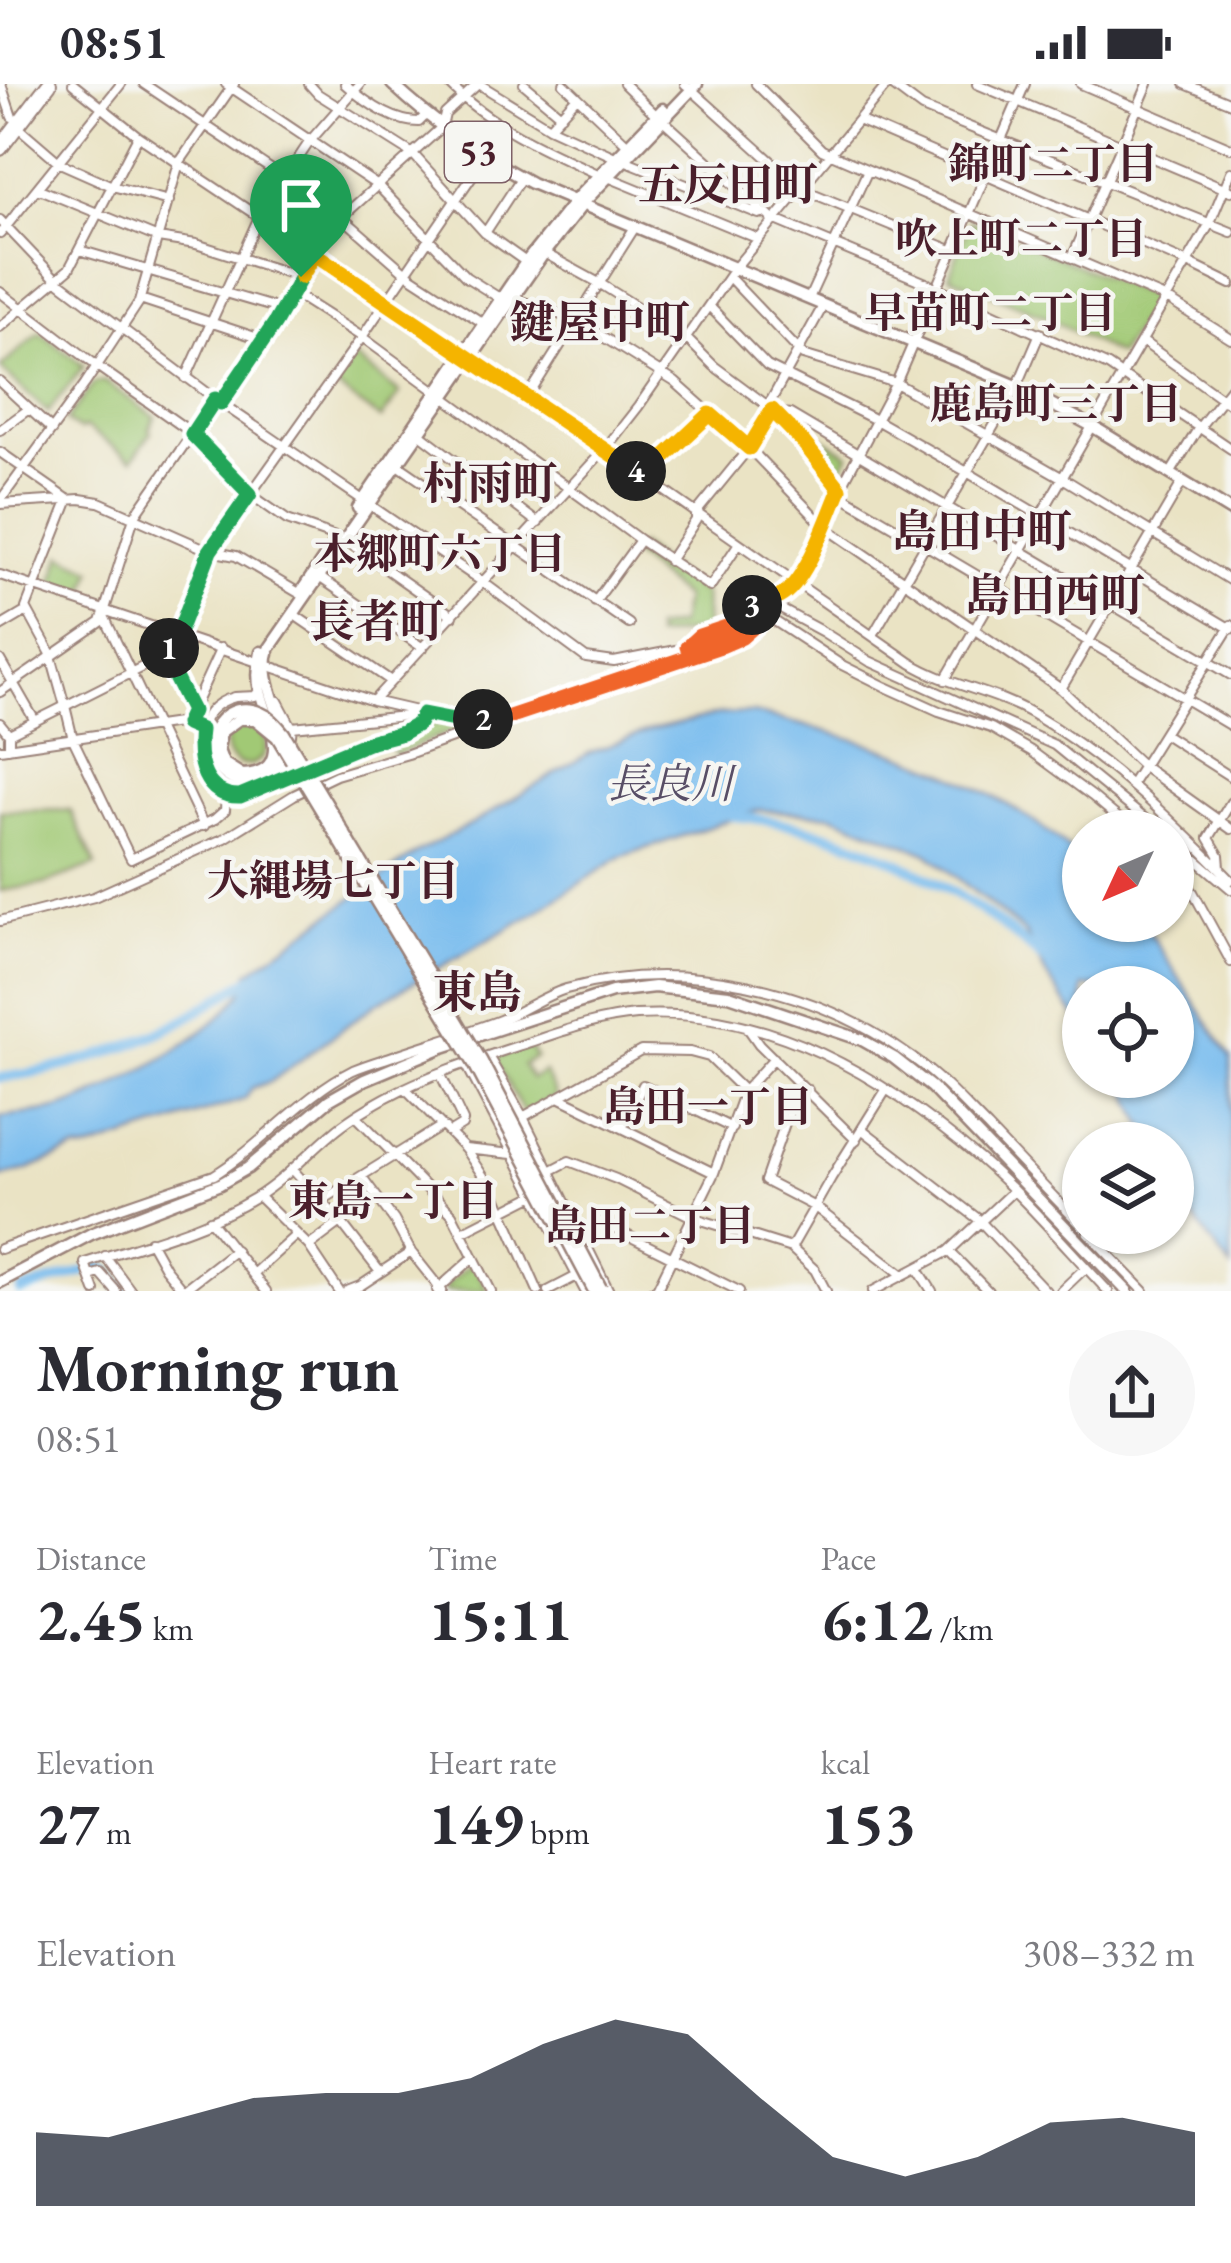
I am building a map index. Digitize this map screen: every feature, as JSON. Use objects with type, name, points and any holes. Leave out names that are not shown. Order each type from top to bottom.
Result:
[{"type":"highway","points":[[0,148],[40,84]]},
{"type":"highway","points":[[0,133],[49,84]]},
{"type":"main road","name":"53","points":[[396,84],[426,116],[580,201]]},
{"type":"main road","name":"53","points":[[396,84],[485,157],[521,178],[580,201]]},
{"type":"main road","points":[[262,663],[302,595],[319,577],[526,262],[689,85]]},
{"type":"main road","points":[[621,159],[628,145],[660,118]]},
{"type":"main road","points":[[580,201],[734,270],[916,339]]},
{"type":"main road","points":[[466,357],[483,323],[544,253],[580,201]]},
{"type":"main road","points":[[580,201],[734,270],[811,294],[1018,383],[1094,423],[1231,507]]},
{"type":"main road","points":[[366,502],[398,464],[441,395]]},
{"type":"main road","points":[[1172,471],[1183,482],[1231,507]]},
{"type":"main road","points":[[342,539],[264,646],[264,690],[281,728],[283,745],[282,758],[261,781],[240,783],[217,769],[210,734],[224,716],[239,710],[257,711],[268,716],[284,733],[481,1060],[530,1148],[597,1290]]},
{"type":"main road","points":[[0,1282],[91,1234],[220,1184],[248,1168],[329,1100],[364,1080],[443,1047],[611,992],[654,987],[730,994],[862,1040],[893,1058],[931,1087],[1126,1291]]},
{"type":"street","points":[[1,84],[15,122],[60,163],[112,185],[169,201]]},
{"type":"street","points":[[73,84],[138,136],[605,449],[911,663],[1028,711],[1098,757],[1231,880]]},
{"type":"street","points":[[121,84],[39,189],[2,227],[56,279],[218,401],[586,658],[614,662],[718,642],[761,620],[779,622],[840,664],[939,711],[991,728],[1109,810]]},
{"type":"street","points":[[144,84],[342,217],[406,273],[483,323]]},
{"type":"street","points":[[309,84],[413,154],[485,233],[526,262]]},
{"type":"street","points":[[449,84],[527,140],[759,239]]},
{"type":"street","points":[[0,692],[100,622],[134,517],[264,340],[315,254],[342,217],[443,125],[445,114],[479,84],[549,127],[759,214],[765,212]]},
{"type":"street","points":[[524,84],[560,115]]},
{"type":"street","points":[[564,84],[628,145]]},
{"type":"street","points":[[624,84],[776,220],[1040,333],[1123,375],[1231,449]]},
{"type":"street","points":[[756,84],[809,140],[830,153],[1167,298],[1231,339]]},
{"type":"street","points":[[373,701],[605,449],[734,270],[889,84],[922,108],[1231,232]]},
{"type":"street","points":[[976,84],[1228,190]]},
{"type":"street","points":[[687,647],[699,636],[729,626],[762,600],[776,600],[798,581],[916,339],[1025,84]]},
{"type":"street","points":[[1081,84],[1231,148]]},
{"type":"street","points":[[1072,258],[1148,84]]},
{"type":"street","points":[[1186,84],[1231,103]]},
{"type":"street","points":[[0,502],[140,299],[179,163],[231,85],[378,186],[466,277],[506,298],[576,320],[662,373],[749,448],[824,526],[1061,688],[1144,766],[1231,829]]},
{"type":"street","points":[[689,85],[802,189],[954,251]]},
{"type":"street","points":[[186,377],[260,217],[353,86],[405,122],[426,116]]},
{"type":"street","points":[[549,127],[578,97]]},
{"type":"street","points":[[858,120],[1231,284]]},
{"type":"street","points":[[0,327],[69,269],[138,136]]},
{"type":"street","points":[[200,730],[186,724],[156,725],[4,748],[9,734],[164,656],[178,634],[210,551],[485,157]]},
{"type":"street","points":[[811,294],[868,170]]},
{"type":"street","points":[[945,680],[1209,225],[1228,190],[1231,172]]},
{"type":"street","points":[[485,233],[521,178]]},
{"type":"street","points":[[39,189],[158,238],[196,244],[301,277]]},
{"type":"street","points":[[526,398],[635,227]]},
{"type":"street","points":[[79,250],[283,310]]},
{"type":"street","points":[[544,253],[686,337],[714,366],[772,409],[848,499],[1231,726]]},
{"type":"street","points":[[734,270],[803,355],[896,382],[1231,580]]},
{"type":"street","points":[[0,292],[192,434],[250,494],[287,520],[342,539],[453,616]]},
{"type":"street","points":[[293,293],[362,337],[710,587],[740,542]]},
{"type":"street","points":[[140,299],[264,340]]},
{"type":"street","points":[[709,306],[767,366],[876,420],[1230,627],[1131,785]]},
{"type":"street","points":[[669,561],[696,513],[749,448],[824,306]]},
{"type":"street","points":[[873,635],[1018,383],[1040,333]]},
{"type":"street","points":[[1142,341],[1231,405]]},
{"type":"street","points":[[0,382],[52,430]]},
{"type":"street","points":[[1172,471],[1231,387]]},
{"type":"street","points":[[0,430],[29,409]]},
{"type":"street","points":[[772,409],[790,415],[1231,675]]},
{"type":"street","points":[[644,476],[710,414]]},
{"type":"street","points":[[418,433],[538,523]]},
{"type":"street","points":[[0,452],[66,499],[26,608],[51,656],[73,739],[122,847],[131,860],[204,826],[225,810],[226,795]]},
{"type":"street","points":[[398,464],[629,624]]},
{"type":"street","points":[[1061,688],[1183,482]]},
{"type":"street","points":[[0,502],[99,502],[210,551],[236,556],[302,595]]},
{"type":"street","points":[[595,602],[640,540]]},
{"type":"street","points":[[0,575],[373,701],[459,721],[503,719]]},
{"type":"street","points":[[319,577],[423,648]]},
{"type":"street","points":[[749,607],[775,606],[869,661],[1054,745],[1134,810]]},
{"type":"street","points":[[0,627],[27,611]]},
{"type":"street","points":[[104,612],[204,826]]},
{"type":"street","points":[[293,614],[391,682]]},
{"type":"street","points":[[0,919],[94,897],[226,838],[336,775],[721,646],[742,637],[761,620]]},
{"type":"street","points":[[186,724],[221,648]]},
{"type":"street","points":[[164,656],[192,711]]},
{"type":"street","points":[[0,660],[35,721]]},
{"type":"street","points":[[274,781],[287,762],[292,727],[276,697],[264,690],[220,705],[200,730],[200,765],[217,792],[240,796],[402,733],[418,724],[423,714]]},
{"type":"street","points":[[292,727],[423,714]]},
{"type":"street","points":[[0,723],[9,734]]},
{"type":"street","points":[[1164,734],[1231,777]]},
{"type":"street","points":[[1220,869],[1219,855],[1209,838],[1231,802]]},
{"type":"street","points":[[1194,858],[1231,890]]},
{"type":"street","points":[[1194,894],[1231,962]]},
{"type":"street","points":[[0,1249],[214,1175],[353,1070],[504,1018],[560,991],[657,976],[703,979],[771,993],[876,1034],[949,1089],[1062,1205]]},
{"type":"street","points":[[95,1291],[85,1263],[228,1214],[258,1196],[336,1129],[404,1088],[577,1027],[636,1015],[746,1026],[797,1041],[846,1065],[982,1161],[1108,1291]]},
{"type":"street","points":[[746,1026],[856,1140]]},
{"type":"street","points":[[523,1117],[641,1051],[709,1057],[744,1091]]},
{"type":"street","points":[[488,1056],[582,1233],[597,1290]]},
{"type":"street","points":[[656,1290],[714,1173],[744,1091],[774,1058]]},
{"type":"street","points":[[466,1064],[577,1276],[597,1290]]},
{"type":"street","points":[[321,1201],[395,1155],[462,1125],[440,1073]]},
{"type":"street","points":[[622,1127],[644,1084],[732,1128]]},
{"type":"street","points":[[404,1088],[465,1149],[503,1211],[538,1291]]},
{"type":"street","points":[[808,1090],[791,1106],[765,1181],[815,1207],[903,1275]]},
{"type":"street","points":[[791,1248],[887,1090]]},
{"type":"street","points":[[560,1097],[714,1173]]},
{"type":"street","points":[[356,1116],[452,1214],[491,1291]]},
{"type":"street","points":[[863,1130],[980,1222],[1046,1291]]},
{"type":"street","points":[[465,1149],[514,1154]]},
{"type":"street","points":[[550,1171],[569,1161],[692,1217],[791,1248],[814,1270],[826,1291]]},
{"type":"street","points":[[292,1169],[380,1272]]},
{"type":"street","points":[[362,1177],[439,1290],[474,1257]]},
{"type":"street","points":[[874,1291],[949,1251],[1013,1192]]},
{"type":"street","points":[[462,1232],[535,1195]]},
{"type":"street","points":[[258,1196],[309,1246],[343,1291],[362,1289],[411,1252]]},
{"type":"street","points":[[210,1220],[264,1290]]},
{"type":"street","points":[[309,1246],[341,1222]]},
{"type":"street","points":[[582,1233],[601,1222],[739,1291]]},
{"type":"street","points":[[253,1274],[296,1235]]},
{"type":"street","points":[[150,1241],[182,1290],[196,1287],[235,1250]]},
{"type":"street","points":[[949,1251],[988,1291]]},
{"type":"street","points":[[1109,1254],[1144,1291]]},
{"type":"street","points":[[105,1256],[131,1291]]},
{"type":"street","points":[[918,1268],[932,1291]]},
{"type":"street","points":[[1061,1291],[1085,1268]]},
{"type":"street","points":[[89,1272],[100,1274],[116,1291]]},
{"type":"street","points":[[548,1291],[577,1276]]},
{"type":"green space","points":[[970,221],[1156,298],[1118,355],[1045,316],[949,276]]},
{"type":"green space","points":[[40,332],[84,366],[48,412],[0,368]]},
{"type":"green space","points":[[354,357],[400,393],[381,419],[334,386]]},
{"type":"green space","points":[[104,381],[155,417],[151,433],[132,460],[85,427],[80,430],[66,421],[94,383]]},
{"type":"green space","points":[[791,418],[849,454],[838,478]]},
{"type":"green space","points":[[639,545],[704,594],[706,630],[655,637],[654,629],[679,625],[684,598],[634,556]]},
{"type":"green space","points":[[62,555],[93,570],[83,596],[52,584]]},
{"type":"green space","points":[[459,724],[395,755],[388,741],[414,728]]},
{"type":"green space","points":[[246,725],[260,731],[266,745],[260,759],[246,765],[232,759],[226,745],[232,731]]},
{"type":"green space","points":[[70,810],[96,865],[45,884],[0,891],[0,811]]},
{"type":"green space","points":[[528,1046],[536,1057],[523,1065],[531,1079],[544,1072],[555,1097],[526,1113],[495,1060]]},
{"type":"green space","points":[[471,1263],[488,1291],[445,1291],[444,1287]]},
{"type":"water","name":"長良川","points":[[753,713],[842,736],[971,784],[1062,844],[1062,942],[1156,942],[1171,966],[1062,966],[1062,997],[1025,933],[927,853],[832,815],[759,810],[620,857],[530,916],[377,1003],[272,1081],[252,1088],[245,1099],[0,1177],[0,1117],[77,1102],[168,1055],[224,1013],[249,972],[416,853],[589,753],[651,730],[721,714]]},
{"type":"water","name":"長良川","points":[[1194,1001],[1231,1058],[1231,1268],[1194,1219],[1194,1122],[1142,1122],[1131,1098],[1194,1098]]},
{"type":"waterway","name":"長良川","points":[[731,816],[816,831],[898,862],[973,905],[1042,958]]},
{"type":"waterway","name":"長良川","points":[[0,1078],[67,1065],[132,1044],[256,976]]},
{"type":"waterway","points":[[21,1291],[99,1267],[108,1270],[124,1291]]},
{"type":"district","name":"錦町二丁目","points":[[1053,163]]},
{"type":"district","name":"五反田町","points":[[728,184]]},
{"type":"district","name":"吹上町二丁目","points":[[1021,238]]},
{"type":"district","name":"早苗町二丁目","points":[[990,312]]},
{"type":"district","name":"鍵屋中町","points":[[600,322]]},
{"type":"district","name":"鹿島町三丁目","points":[[1056,403]]},
{"type":"district","name":"村雨町","points":[[490,483]]},
{"type":"district","name":"島田中町","points":[[982,531]]},
{"type":"district","name":"本郷町六丁目","points":[[440,553]]},
{"type":"district","name":"島田西町","points":[[1055,595]]},
{"type":"district","name":"長者町","points":[[377,621]]},
{"type":"district","name":"大縄場七丁目","points":[[333,880]]},
{"type":"district","name":"東島","points":[[477,992]]},
{"type":"district","name":"島田一丁目","points":[[708,1106]]},
{"type":"district","name":"東島一丁目","points":[[393,1200]]},
{"type":"district","name":"島田二丁目","points":[[650,1225]]},
{"type":"route","points":[[315,254],[644,476],[710,414],[749,448],[772,410],[840,489],[798,581],[776,600],[762,600],[729,626],[699,636],[687,647],[718,642],[761,620],[742,637],[721,646],[503,719],[459,721],[423,714],[418,724],[402,733],[280,781],[240,796],[217,792],[200,765],[200,730],[186,724],[192,711],[164,656],[178,634],[210,551],[250,494],[192,434],[215,399],[221,403],[301,277],[315,254]]}]
